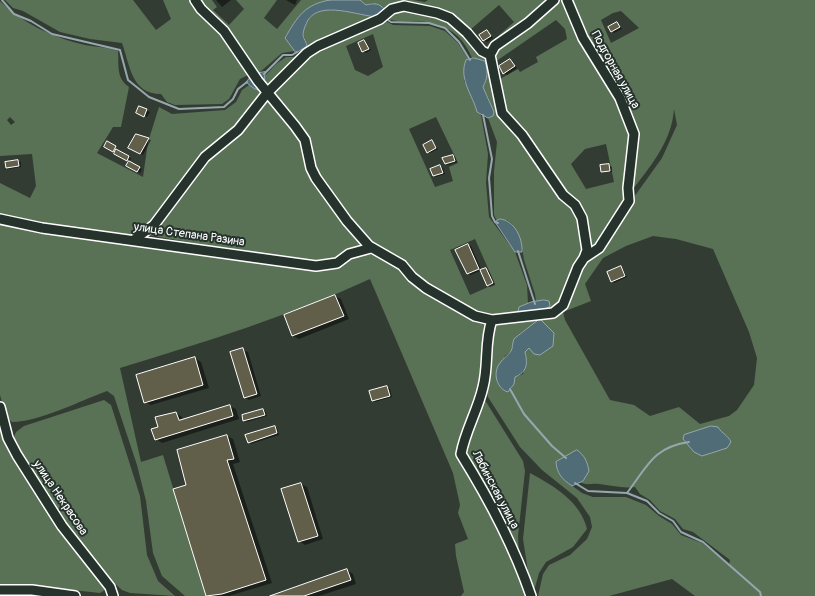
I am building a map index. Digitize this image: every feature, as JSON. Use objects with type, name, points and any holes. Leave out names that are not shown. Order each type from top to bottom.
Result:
[{"type":"street","points":[[195,0],[201,9],[224,30],[267,93],[305,140],[310,168],[316,178],[347,221],[371,248],[402,266],[412,277],[426,288],[475,316],[492,320],[553,313],[563,305],[578,267],[587,250],[582,218],[575,205],[563,195],[522,135],[502,113],[490,55],[495,46],[528,23],[554,0]]},
{"type":"street","name":"Подгорная улица","points":[[567,0],[583,38],[620,98],[634,134],[628,188],[629,201],[599,248],[584,258]]},
{"type":"street","points":[[135,240],[154,225],[205,157],[238,130],[267,93],[307,53],[318,46],[380,19],[392,9],[404,6],[437,13],[450,18],[467,33],[482,50],[490,55]]},
{"type":"street","name":"улица Степана Разина","points":[[0,219],[42,228],[316,266],[337,263],[349,254],[371,248]]},
{"type":"street","name":"Лабинская улица","points":[[492,320],[488,332],[483,387],[463,438],[461,454],[485,493],[525,577],[531,596]]},
{"type":"street","name":"улица Некрасова","points":[[0,407],[8,438],[17,455],[62,526],[110,587],[113,596]]},
{"type":"street","points":[[8,592],[56,592],[75,596]]},
{"type":"green space","points":[[5,0],[133,0],[156,30],[171,19],[163,0],[193,0],[224,32],[250,74],[240,79],[229,99],[222,104],[175,105],[167,102],[161,94],[151,93],[143,89],[138,84],[133,77],[122,43],[90,39],[60,32],[23,11],[13,8]]},
{"type":"green space","points":[[197,0],[212,0],[217,7],[213,10],[229,25],[244,9],[236,0],[277,0],[264,18],[277,29],[301,0],[330,0],[287,34],[285,38],[295,51],[282,53],[260,72],[256,73]]},
{"type":"green space","points":[[360,0],[413,0],[425,2],[428,0],[552,0],[489,53],[500,114],[573,206],[580,219],[585,250],[562,301],[551,310],[545,310],[544,300],[536,301],[522,248],[512,224],[507,220],[497,221],[494,215],[494,171],[497,142],[488,118],[493,116],[489,99],[483,87],[486,81],[485,61],[472,58],[463,42],[450,30],[426,22],[391,20],[388,19],[373,3],[366,5]],"holes":[[[499,5],[514,22],[486,47],[470,30]]]},
{"type":"green space","points":[[557,0],[566,0],[618,99],[632,132],[628,200],[598,247],[587,255],[584,227],[562,193],[503,112],[492,60],[495,51]],"holes":[[[556,20],[565,29],[567,39],[536,57],[538,62],[520,72],[518,69],[500,79],[495,62]],[[606,144],[614,182],[586,189],[571,164],[585,149]]]},
{"type":"green space","points":[[569,0],[815,0],[815,596],[695,596],[672,579],[609,596],[538,596],[543,574],[549,565],[570,555],[587,539],[592,527],[590,517],[577,498],[542,470],[520,447],[488,397],[486,387],[493,325],[500,321],[536,319],[538,321],[517,336],[512,345],[512,350],[504,357],[511,390],[515,377],[523,374],[526,358],[525,352],[548,328],[540,319],[563,312],[583,262],[603,247],[634,197],[662,158],[677,125],[674,109],[669,133],[664,143],[652,164],[630,193],[636,137],[585,39]],"holes":[[[621,11],[639,28],[611,43],[601,20],[613,13]],[[653,236],[676,239],[713,249],[749,332],[757,358],[754,385],[737,410],[729,416],[700,424],[679,407],[650,416],[634,405],[610,400],[565,320],[563,312],[591,301],[585,284],[603,258],[626,246]],[[721,433],[728,437],[694,452],[683,439],[684,435]],[[563,479],[583,481],[580,482],[587,484],[599,484],[626,488],[635,487],[640,494],[650,500],[660,511],[675,519],[683,529],[693,532],[730,560],[729,565],[702,543],[681,535],[672,524],[659,516],[646,505],[626,497],[593,497],[582,493]]]},
{"type":"green space","points":[[0,1],[28,23],[50,34],[85,45],[118,51],[118,67],[120,76],[129,87],[121,127],[113,127],[97,153],[143,177],[148,142],[159,107],[172,114],[225,110],[236,102],[242,90],[249,85],[260,91],[258,99],[235,131],[202,157],[151,224],[130,236],[44,225],[0,216],[0,183],[30,198],[36,186],[32,154],[0,156]]},
{"type":"green space","points":[[322,9],[337,9],[378,17],[393,25],[430,26],[445,31],[458,43],[468,59],[464,65],[464,81],[471,92],[477,112],[481,115],[488,154],[486,183],[489,217],[515,252],[527,285],[528,304],[519,307],[518,311],[523,312],[491,317],[474,313],[415,277],[397,256],[376,247],[350,220],[318,176],[312,163],[309,142],[265,86],[265,76],[276,64],[286,57],[294,57],[307,46],[303,33],[304,28],[311,16]],"holes":[[[373,34],[383,67],[368,76],[355,70],[346,46]],[[436,117],[458,163],[449,167],[453,181],[435,187],[409,129]],[[475,239],[495,284],[470,295],[450,250]]]},
{"type":"green space","points":[[266,97],[303,140],[309,168],[365,244],[354,247],[333,260],[317,261],[241,251],[147,235],[205,161]]},
{"type":"green space","points":[[0,223],[317,267],[350,256],[367,254],[375,255],[384,257],[476,321],[489,323],[477,397],[464,425],[460,442],[528,596],[461,596],[464,592],[456,556],[455,544],[468,539],[458,513],[460,505],[453,473],[370,279],[278,317],[120,368],[141,462],[163,455],[206,596],[185,596],[162,576],[153,553],[146,501],[137,465],[114,396],[107,391],[34,419],[12,422],[6,416],[0,395]]},
{"type":"green space","points":[[483,397],[523,461],[525,471],[518,536],[519,556],[464,451]]},
{"type":"green space","points":[[104,400],[111,405],[140,496],[147,555],[158,581],[175,596],[130,593],[122,590],[110,579],[71,531],[17,449],[13,439],[16,432],[24,426]]},
{"type":"green space","points":[[0,418],[4,434],[14,458],[106,587],[105,590],[100,593],[45,587],[0,587]]},
{"type":"green space","points":[[530,473],[557,489],[573,503],[584,519],[587,529],[573,547],[546,562],[539,573],[534,591],[529,578],[523,539]]},
{"type":"water","points":[[330,0],[360,0],[366,5],[374,4],[380,6],[384,9],[384,12],[378,17],[331,10],[314,14],[308,20],[304,31],[303,36],[307,46],[296,53],[285,38],[298,18],[308,8]]},
{"type":"water","points":[[474,58],[485,61],[486,65],[487,77],[483,87],[494,112],[493,116],[488,118],[477,112],[465,80],[464,67],[466,60]]},
{"type":"water","points":[[265,72],[264,89],[256,89],[246,82],[253,74]]},
{"type":"water","points":[[500,219],[505,220],[517,231],[521,241],[522,252],[515,252],[495,222]]},
{"type":"water","points":[[544,300],[549,301],[550,306],[543,310],[531,312],[518,311],[519,307],[531,302]]},
{"type":"water","points":[[540,319],[554,333],[553,346],[540,355],[534,354],[529,348],[525,352],[526,367],[522,373],[515,377],[514,384],[508,392],[501,388],[497,380],[496,371],[501,361],[511,351],[514,339]]},
{"type":"water","points":[[711,426],[718,427],[731,442],[727,448],[702,456],[694,452],[683,439],[684,435]]},
{"type":"water","points":[[577,450],[585,459],[589,471],[583,481],[572,486],[561,476],[556,462]]},
{"type":"building","points":[[617,22],[620,27],[611,32],[608,27]]},
{"type":"building","points":[[487,30],[491,36],[483,41],[479,35]]},
{"type":"building","points":[[364,40],[369,49],[362,52],[358,43]]},
{"type":"building","points":[[510,59],[515,66],[503,74],[499,66]]},
{"type":"building","points":[[139,106],[147,109],[144,117],[136,113]]},
{"type":"building","points":[[136,134],[149,138],[140,154],[128,148]]},
{"type":"building","points":[[432,140],[436,148],[427,153],[423,145]]},
{"type":"building","points":[[107,141],[116,146],[113,152],[104,147]]},
{"type":"building","points":[[116,149],[129,156],[127,161],[114,154]]},
{"type":"building","points":[[453,155],[455,161],[445,164],[442,158]]},
{"type":"building","points":[[18,160],[19,166],[6,168],[5,162]]},
{"type":"building","points":[[129,161],[140,167],[137,172],[126,166]]},
{"type":"building","points":[[609,164],[610,171],[601,172],[600,165]]},
{"type":"building","points":[[440,165],[443,173],[433,176],[430,169]]},
{"type":"building","points":[[468,244],[479,269],[467,274],[455,250]]},
{"type":"building","points":[[621,266],[625,276],[611,282],[607,272]]},
{"type":"building","points":[[486,268],[493,283],[487,286],[480,270]]},
{"type":"building","points":[[335,295],[344,316],[292,336],[284,315]]},
{"type":"building","points":[[243,348],[257,394],[244,398],[230,352]]},
{"type":"building","points":[[195,357],[203,385],[144,403],[136,375]]},
{"type":"building","points":[[387,386],[390,396],[372,401],[369,391]]},
{"type":"building","points":[[230,405],[233,416],[155,440],[151,429],[158,427],[155,417],[176,412],[179,420]]},
{"type":"building","points":[[263,409],[265,415],[243,421],[242,415]]},
{"type":"building","points":[[275,426],[277,433],[248,443],[245,435]]},
{"type":"building","points":[[227,435],[234,459],[227,460],[266,580],[222,594],[206,596],[173,489],[186,485],[177,450]]},
{"type":"building","points":[[301,483],[318,536],[298,542],[281,489]]},
{"type":"building","points":[[347,569],[351,580],[304,596],[270,596]]},
{"type":"waterway","points":[[2,0],[14,14],[31,21],[52,34],[120,50],[128,80],[149,97],[179,109],[224,107],[233,99],[238,89],[247,82]]},
{"type":"waterway","points":[[385,18],[391,22],[429,23],[445,28],[459,42],[470,60]]},
{"type":"waterway","points":[[264,74],[283,55],[292,55],[297,52]]},
{"type":"waterway","points":[[483,115],[492,159],[489,178],[492,216],[495,222],[498,223]]},
{"type":"waterway","points":[[518,251],[535,304]]},
{"type":"waterway","points":[[510,389],[524,414],[552,446],[566,458]]},
{"type":"waterway","points":[[627,493],[646,467],[659,453],[667,448],[689,442]]},
{"type":"waterway","points":[[575,483],[588,491],[627,493],[647,501],[659,513],[673,521],[681,532],[703,542],[760,592],[761,596]]}]
